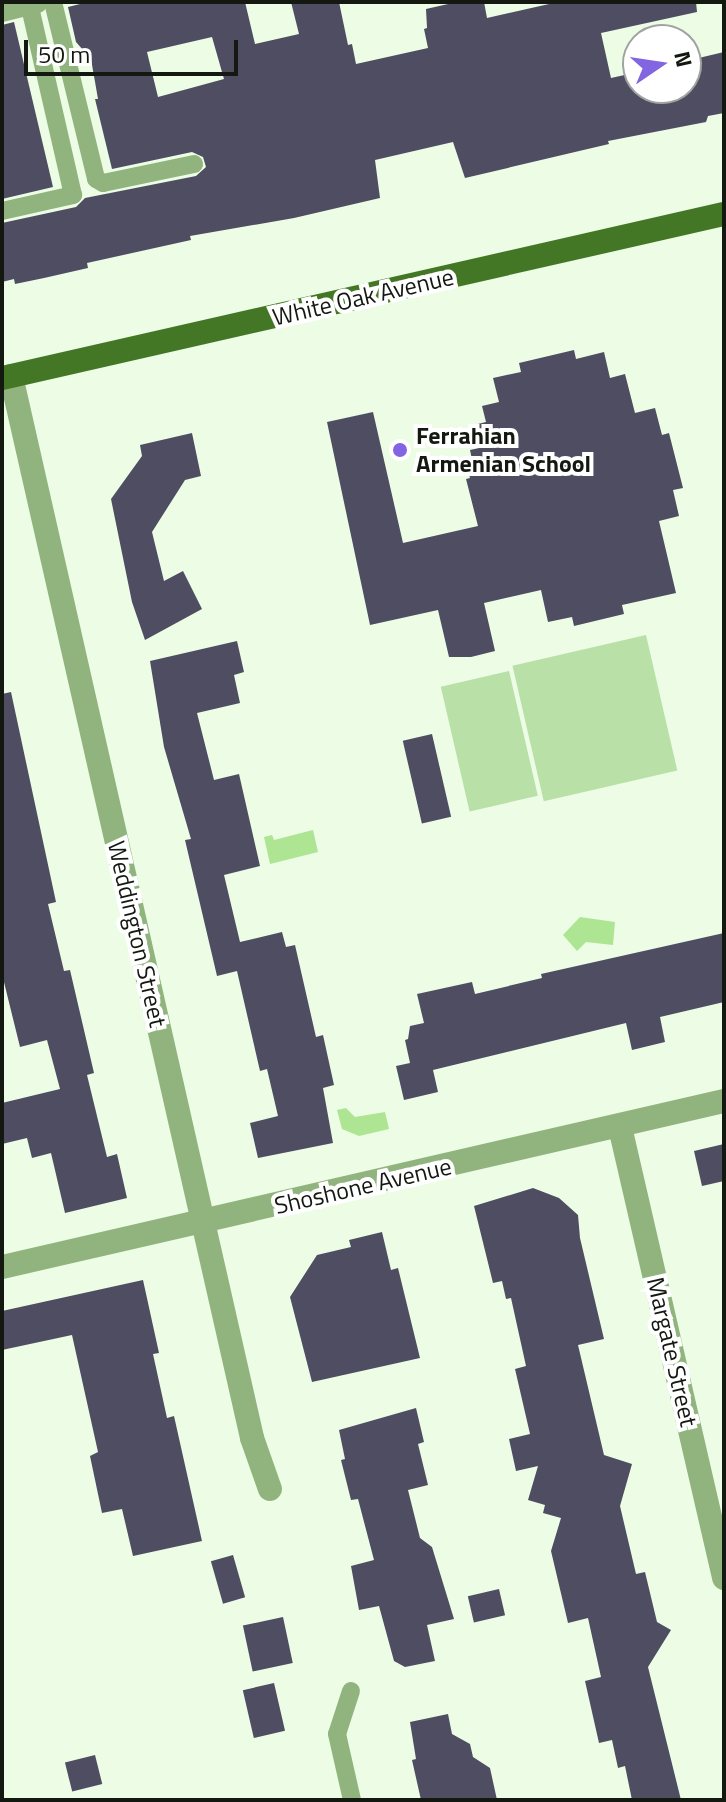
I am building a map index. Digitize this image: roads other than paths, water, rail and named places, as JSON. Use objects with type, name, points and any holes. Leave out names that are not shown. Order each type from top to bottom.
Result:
[{"type":"main road","name":"White Oak Avenue","points":[[6,377],[724,214]]},
{"type":"street","name":"Weddington Street","points":[[6,377],[252,1438],[270,1489]]},
{"type":"street","name":"Shoshone Avenue","points":[[2,1267],[724,1101]]},
{"type":"street","name":"Margate Street","points":[[620,1127],[724,1578]]},
{"type":"lane","points":[[53,2],[96,179],[103,183],[194,164]]},
{"type":"lane","points":[[2,13],[37,4],[73,195],[2,211]]},
{"type":"lane","points":[[351,1691],[337,1734],[352,1800]]},
{"type":"place","name":"Ferrahian Armenian School","points":[[400,450]]}]
